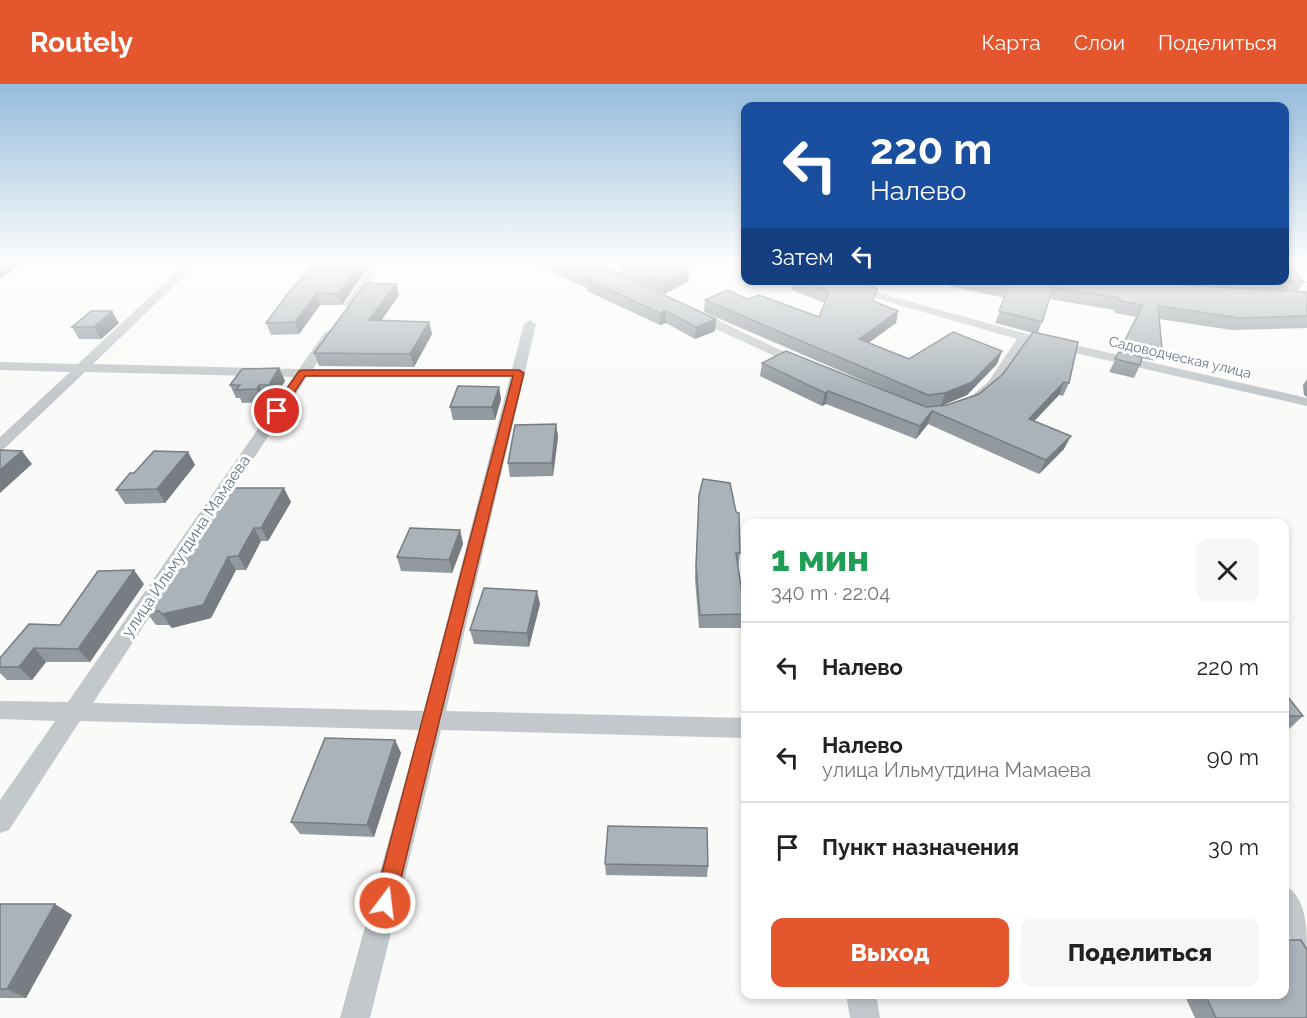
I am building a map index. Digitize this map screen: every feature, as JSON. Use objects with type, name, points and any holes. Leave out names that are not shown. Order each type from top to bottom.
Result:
[{"type":"street","points":[[0,445],[149,306]]},
{"type":"street","name":"улица Ильмутдина Мамаева","points":[[0,821],[349,306]]},
{"type":"street","name":"Садоводческая улица","points":[[913,306],[1024,337],[1307,402]]},
{"type":"street","points":[[682,309],[818,371]]},
{"type":"street","points":[[355,1018],[433,719],[530,324]]},
{"type":"street","points":[[966,406],[993,386],[1024,337]]},
{"type":"street","points":[[0,366],[302,373],[519,373]]},
{"type":"street","points":[[0,710],[741,728]]},
{"type":"street","points":[[1289,908],[1307,939]]},
{"type":"street","points":[[862,999],[865,1018]]},
{"type":"building","points":[[279,306],[307,306],[295,322],[266,323]]},
{"type":"building","points":[[349,306],[380,306],[369,320],[429,322],[410,354],[314,353]]},
{"type":"building","points":[[644,306],[687,306],[716,319],[696,327],[666,311],[660,313]]},
{"type":"building","points":[[718,306],[788,306],[819,317],[824,306],[884,306],[898,311],[859,339],[909,359],[953,332],[1002,351],[972,382],[945,393],[928,395]]},
{"type":"building","points":[[1001,306],[1047,306],[1042,322],[999,311]]},
{"type":"building","points":[[1143,306],[1307,306],[1307,316],[1239,318],[1158,306],[1162,349],[1125,340]]},
{"type":"building","points":[[91,311],[112,311],[94,327],[72,327]]},
{"type":"building","points":[[1033,332],[1078,342],[1069,383],[1064,382],[1029,419],[1071,436],[1046,460],[932,411],[920,426],[828,391],[825,393],[762,363],[786,351],[926,407],[947,405],[979,394],[1003,374]]},
{"type":"building","points":[[1119,352],[1142,357],[1140,365],[1115,359]]},
{"type":"building","points":[[279,368],[269,385],[259,385],[257,389],[236,390],[240,385],[230,385],[242,369]]},
{"type":"building","points":[[458,386],[499,387],[492,407],[450,407]]},
{"type":"building","points":[[556,424],[552,463],[508,463],[515,425]]},
{"type":"building","points":[[0,450],[22,451],[0,470]]},
{"type":"building","points":[[154,451],[188,452],[157,489],[116,490],[130,473],[134,473]]},
{"type":"building","points":[[703,479],[730,483],[736,512],[739,513],[740,553],[736,553],[741,587],[741,614],[700,615],[696,566],[699,495]]},
{"type":"building","points":[[228,488],[284,488],[261,528],[254,528],[238,556],[228,557],[203,605],[162,614],[159,611],[146,612],[168,577],[172,577]]},
{"type":"building","points":[[410,528],[460,530],[449,560],[397,557]]},
{"type":"building","points":[[134,570],[78,649],[34,648],[19,667],[0,667],[0,658],[29,624],[60,625],[98,571]]},
{"type":"building","points":[[484,588],[537,591],[527,633],[470,630]]},
{"type":"building","points":[[1289,698],[1303,716],[1289,716]]},
{"type":"building","points":[[325,738],[395,740],[367,825],[291,822]]},
{"type":"building","points":[[608,826],[707,828],[708,866],[605,864]]},
{"type":"building","points":[[0,904],[55,904],[7,989],[0,989]]},
{"type":"building","points":[[1289,940],[1301,940],[1307,950],[1307,1018],[1216,1018],[1207,999],[1289,999]]},
{"type":"route","points":[[277,411],[302,373],[519,373],[385,903]]}]
